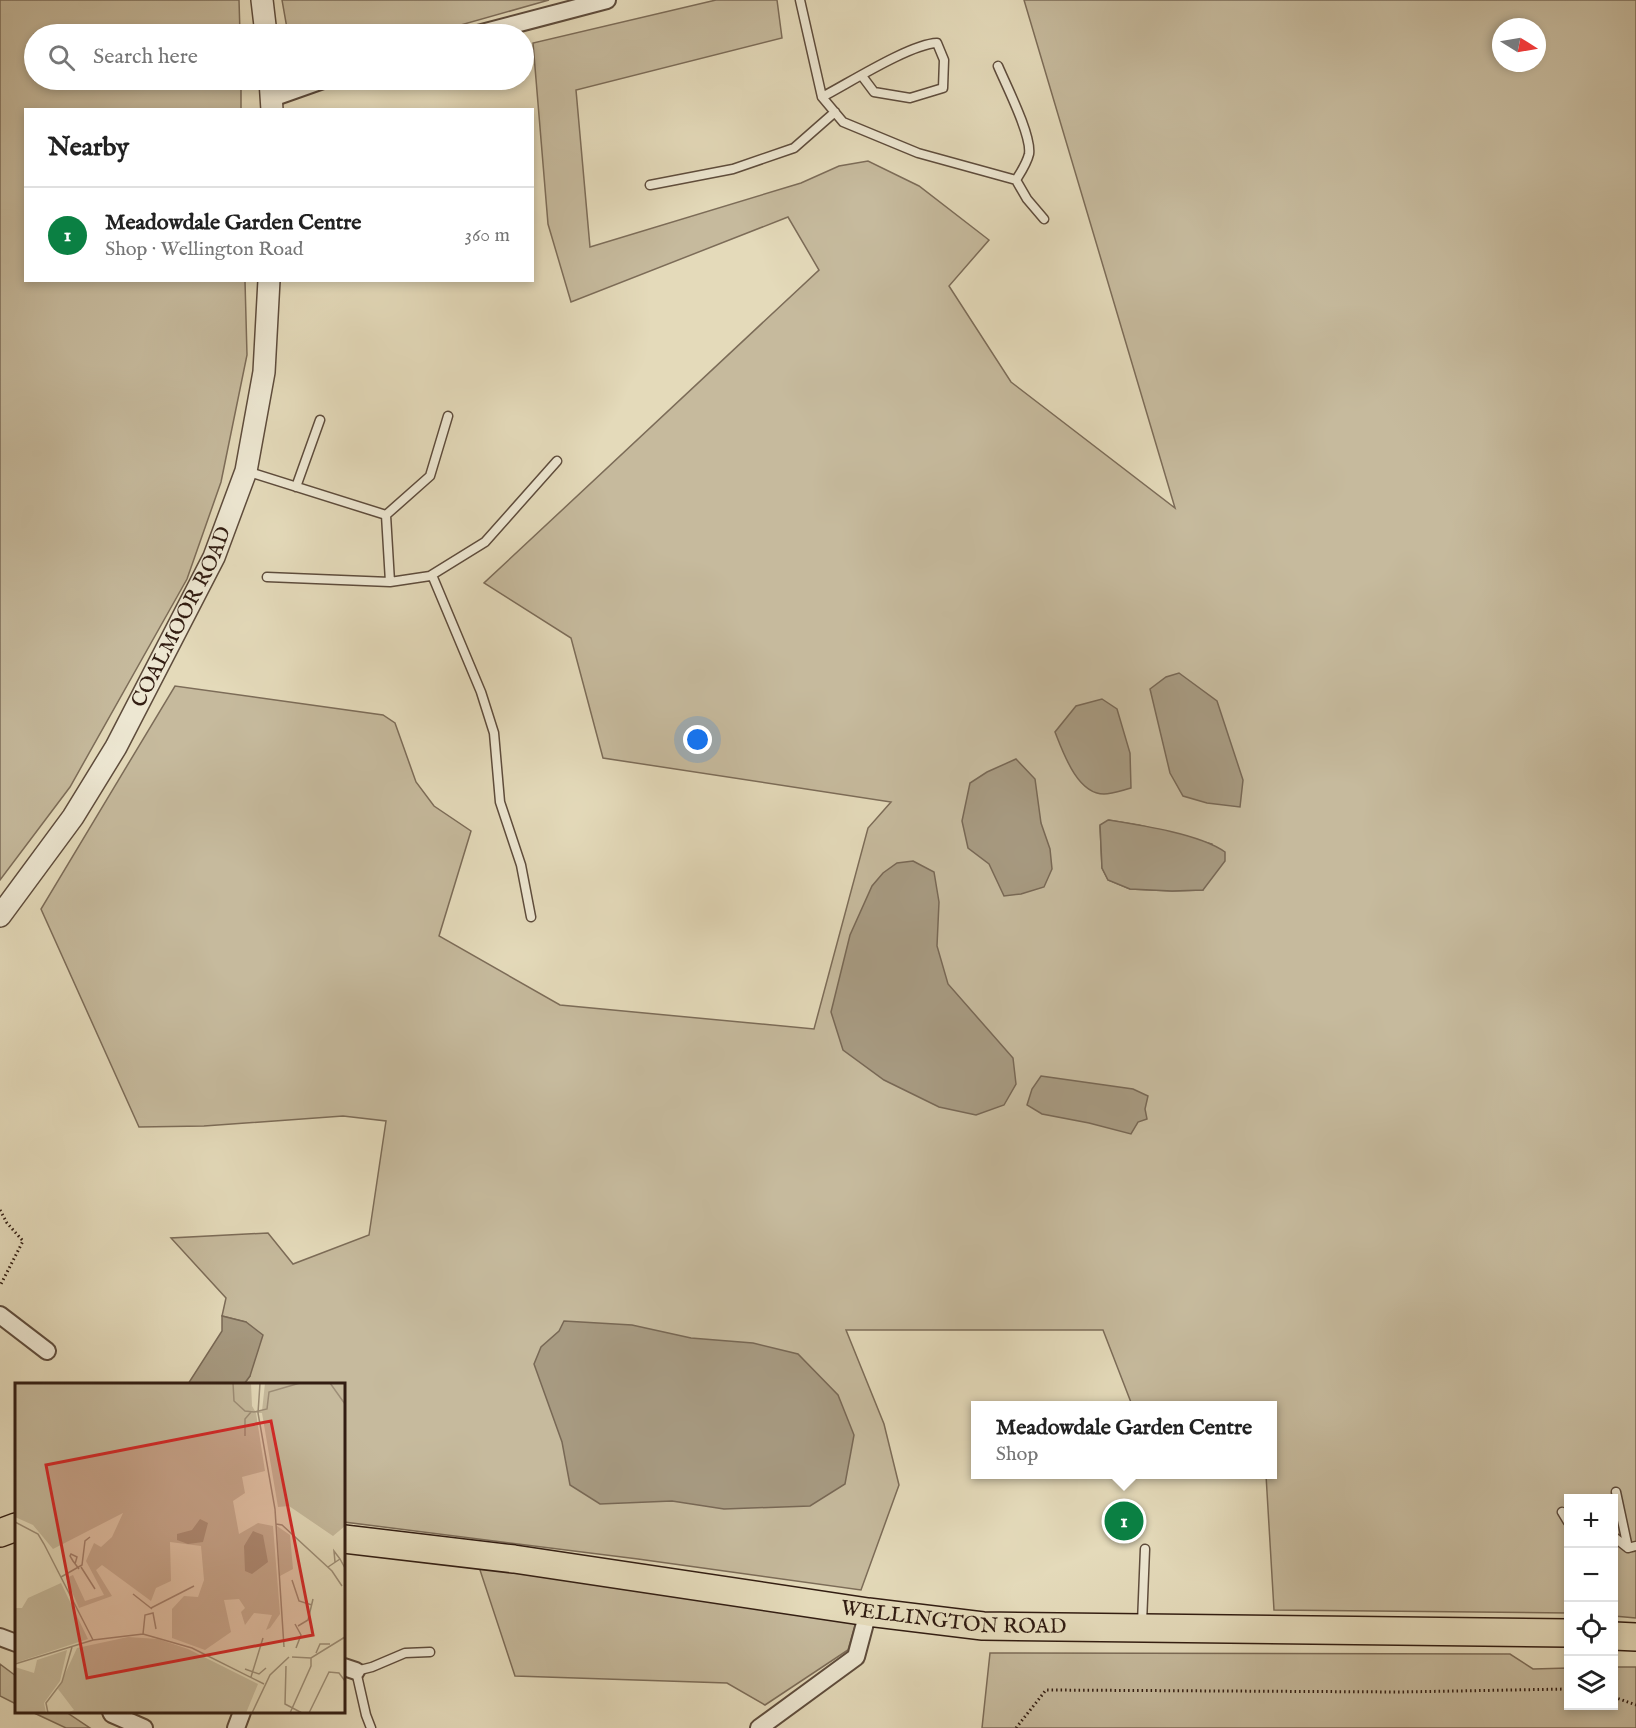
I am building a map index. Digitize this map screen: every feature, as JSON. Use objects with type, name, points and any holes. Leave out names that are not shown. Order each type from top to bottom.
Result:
[{"type":"main road","points":[[0,1512],[15,1514]]},
{"type":"main road","points":[[0,1533],[15,1527]]},
{"type":"main road","name":"WELLINGTON ROAD","points":[[345,1539],[514,1559],[868,1612],[983,1626],[1564,1634]]},
{"type":"main road","points":[[1618,1636],[1636,1637]]},
{"type":"street","points":[[262,0],[265,24]]},
{"type":"street","points":[[516,24],[607,0]]},
{"type":"street","points":[[271,96],[290,90]]},
{"type":"street","name":"COALMOOR ROAD","points":[[0,916],[73,817],[116,747],[214,556],[246,471],[264,372],[269,282]]},
{"type":"street","points":[[0,1315],[47,1351]]},
{"type":"street","points":[[759,1728],[856,1657],[868,1612]]},
{"type":"street","points":[[0,1638],[15,1643]]},
{"type":"street","points":[[112,1713],[144,1728]]},
{"type":"street","points":[[236,1728],[242,1713]]},
{"type":"lane","points":[[800,0],[822,97],[843,122],[918,153],[1016,180],[1027,199],[1044,219]]},
{"type":"lane","points":[[822,97],[862,76],[927,44],[938,44],[944,60],[942,88],[910,98],[874,92],[862,76]]},
{"type":"lane","points":[[998,66],[1029,147],[1029,155],[1016,180]]},
{"type":"lane","points":[[650,185],[733,169],[794,148],[835,112]]},
{"type":"lane","points":[[386,516],[430,476],[448,416]]},
{"type":"lane","points":[[296,487],[320,420]]},
{"type":"lane","points":[[267,577],[390,582],[432,575],[485,542],[557,461]]},
{"type":"lane","points":[[246,471],[386,516]]},
{"type":"lane","points":[[386,516],[390,582]]},
{"type":"lane","points":[[432,575],[481,692],[494,733],[500,802],[521,866],[531,917]]},
{"type":"lane","points":[[1616,1492],[1632,1547]]},
{"type":"lane","points":[[1618,1539],[1632,1547]]},
{"type":"lane","points":[[1142,1628],[1145,1549]]},
{"type":"lane","points":[[371,1728],[350,1669],[372,1667],[405,1653],[430,1652]]},
{"type":"path","points":[[0,1210],[23,1241],[0,1286]]},
{"type":"path","points":[[1016,1728],[1046,1690],[1400,1692],[1564,1689]]},
{"type":"path","points":[[1618,1698],[1636,1705]]},
{"type":"shaded area","points":[[0,0],[239,0],[240,24],[24,24],[24,90],[241,90],[241,108],[24,108],[24,282],[245,282],[247,355],[221,482],[187,579],[70,787],[0,880]]},
{"type":"shaded area","points":[[282,0],[549,0],[464,24],[286,24]]},
{"type":"shaded area","points":[[716,0],[777,0],[782,38],[576,90],[590,247],[801,183],[839,166],[868,161],[919,186],[989,240],[949,286],[1011,382],[1175,508],[1024,0],[1636,0],[1636,1618],[1618,1616],[1618,1494],[1564,1494],[1564,1613],[1274,1610],[1266,1479],[1277,1479],[1277,1401],[1130,1401],[1103,1330],[846,1330],[884,1424],[899,1485],[861,1590],[345,1522],[345,1383],[245,1383],[250,1376],[246,1322],[222,1316],[226,1298],[171,1238],[268,1233],[293,1264],[369,1235],[386,1121],[343,1116],[204,1126],[139,1127],[41,909],[175,686],[383,715],[395,723],[416,782],[434,806],[471,831],[439,936],[560,1005],[814,1029],[868,828],[891,802],[603,758],[571,638],[484,583],[819,270],[788,217],[571,302],[548,224],[534,43]],"holes":[[[1109,820],[1139,825],[1212,844],[1203,890],[1130,889],[1108,880],[1102,868],[1100,826]]]},
{"type":"shaded area","points":[[1179,673],[1217,701],[1243,780],[1240,807],[1207,803],[1183,796],[1170,773],[1150,689],[1166,677]]},
{"type":"shaded area","points":[[1102,699],[1117,709],[1130,753],[1131,788],[1104,794],[1094,792],[1079,780],[1072,771],[1055,732],[1076,706]]},
{"type":"shaded area","points":[[1016,759],[1035,779],[1041,823],[1050,849],[1052,869],[1044,887],[1004,896],[989,864],[968,848],[962,821],[970,783],[987,772]]},
{"type":"shaded area","points":[[1108,820],[1169,831],[1201,840],[1225,852],[1225,861],[1203,890],[1130,889],[1108,880],[1102,868],[1100,825]]},
{"type":"shaded area","points":[[913,861],[934,872],[939,902],[937,946],[948,984],[1013,1058],[1016,1084],[1004,1105],[976,1115],[939,1107],[884,1080],[843,1050],[831,1012],[850,935],[872,886],[883,873],[897,863]]},
{"type":"shaded area","points":[[1041,1076],[1133,1089],[1148,1096],[1145,1109],[1147,1119],[1138,1122],[1131,1134],[1042,1114],[1027,1105],[1032,1089]]},
{"type":"shaded area","points":[[222,1316],[246,1322],[263,1335],[250,1376],[245,1383],[189,1383],[222,1331]]},
{"type":"shaded area","points":[[564,1321],[632,1325],[691,1338],[753,1343],[798,1354],[838,1395],[854,1435],[845,1484],[810,1506],[724,1509],[672,1501],[600,1504],[570,1485],[562,1442],[534,1364],[541,1347],[559,1331]]},
{"type":"shaded area","points":[[479,1567],[857,1619],[848,1650],[765,1705],[727,1683],[515,1676]]},
{"type":"shaded area","points":[[990,1653],[1510,1654],[1533,1669],[1564,1668],[1564,1710],[1618,1710],[1618,1667],[1636,1667],[1636,1728],[982,1728]]},
{"type":"shaded area","points":[[0,1664],[15,1675],[15,1704],[0,1696]]},
{"type":"shaded area","points":[[34,1713],[68,1713],[90,1728],[66,1728]]},
{"type":"place","name":"Meadowdale Garden Centre","points":[[1124,1521]]}]
